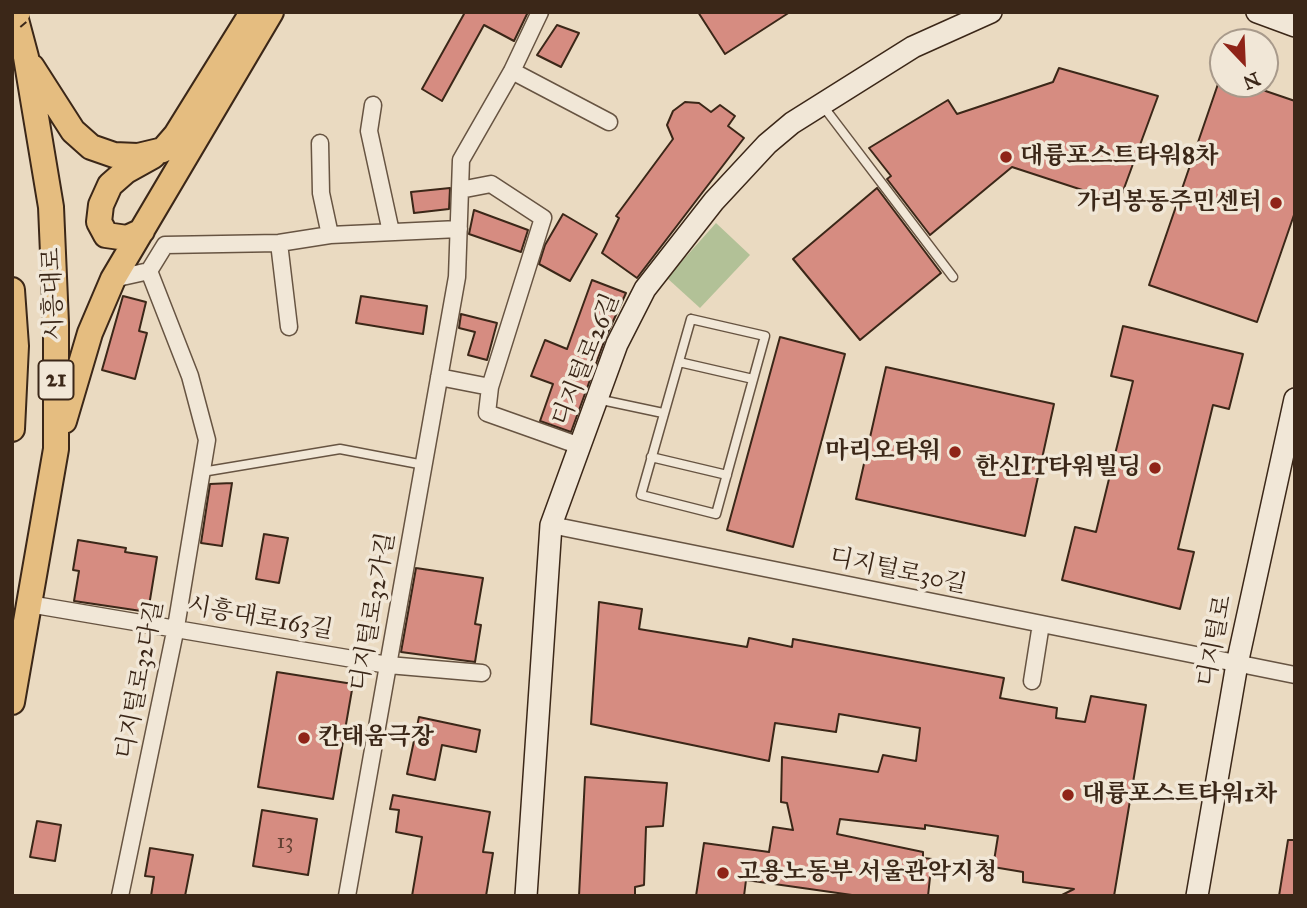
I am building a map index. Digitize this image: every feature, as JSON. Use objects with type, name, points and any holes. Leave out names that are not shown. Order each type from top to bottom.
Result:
[{"type":"main road","points":[[142,231],[127,238],[106,235],[99,222],[101,205],[110,185],[126,170],[163,150],[176,135],[252,12]]},
{"type":"main road","points":[[56,449],[90,333],[113,279],[271,12]]},
{"type":"main road","name":"시흥대로","points":[[12,702],[56,449],[56,323],[51,207],[26,57],[15,14]]},
{"type":"main road","points":[[26,57],[73,131],[91,148],[114,155],[138,156],[163,150]]},
{"type":"main road","name":"시흥대로","points":[[12,289],[16,346],[12,429]]},
{"type":"street","name":"디지털로32가길","points":[[346,896],[457,277],[461,160],[512,71],[540,12]]},
{"type":"street","name":"디지털로26길","points":[[526,896],[551,525],[617,344],[645,289],[714,201],[767,144],[792,123],[913,47],[991,12]]},
{"type":"street","points":[[1257,12],[1295,26]]},
{"type":"street","points":[[512,71],[609,122]]},
{"type":"street","points":[[373,105],[369,131],[391,232]]},
{"type":"street","points":[[320,143],[321,193],[330,235]]},
{"type":"street","points":[[460,190],[491,184],[543,218],[490,387],[487,413],[580,446]]},
{"type":"street","points":[[113,279],[149,271],[165,244],[279,243],[330,235],[459,229]]},
{"type":"street","points":[[279,243],[289,327]]},
{"type":"street","name":"디지털로32다길","points":[[120,896],[176,627],[207,440],[190,376],[149,271]]},
{"type":"street","points":[[439,377],[490,387]]},
{"type":"street","name":"디지털로","points":[[1197,896],[1237,664],[1295,399]]},
{"type":"street","name":"디지털로30길","points":[[551,525],[1295,675]]},
{"type":"street","name":"시흥대로163길","points":[[29,604],[388,665],[482,673]]},
{"type":"street","points":[[1032,681],[1041,624]]},
{"type":"lane","points":[[821,104],[953,277]]},
{"type":"lane","points":[[691,319],[765,336],[753,379],[716,514],[641,495],[691,319]]},
{"type":"lane","points":[[679,362],[753,379]]},
{"type":"lane","points":[[597,399],[663,413]]},
{"type":"lane","points":[[201,472],[340,449],[424,465]]},
{"type":"lane","points":[[651,457],[727,475]]},
{"type":"green space","points":[[716,223],[750,255],[700,308],[667,278]]},
{"type":"building","points":[[461,12],[528,12],[514,41],[484,25],[442,101],[422,89],[464,14]]},
{"type":"building","points":[[698,12],[790,12],[725,54]]},
{"type":"building","points":[[557,25],[579,33],[561,67],[537,55]]},
{"type":"building","name":"대륭포스트타워8차","points":[[1059,68],[1158,96],[1119,202],[1012,167],[930,235],[887,179],[891,176],[869,148],[948,100],[957,114],[1053,82]]},
{"type":"building","points":[[1279,96],[1295,101],[1295,212],[1257,322],[1149,285],[1213,98],[1279,98]]},
{"type":"building","points":[[685,102],[699,103],[711,112],[720,105],[735,116],[728,126],[744,138],[637,278],[602,253],[619,218],[616,216],[673,139],[667,125],[673,111]]},
{"type":"building","points":[[450,188],[449,209],[414,213],[411,192]]},
{"type":"building","points":[[877,188],[941,273],[860,340],[793,259]]},
{"type":"building","points":[[474,210],[528,230],[521,252],[469,234]]},
{"type":"building","points":[[563,214],[597,234],[570,281],[539,264],[545,245]]},
{"type":"building","points":[[592,280],[626,293],[605,339],[571,432],[540,421],[553,384],[531,376],[545,340],[567,349]]},
{"type":"building","points":[[123,296],[146,302],[139,331],[147,333],[135,379],[102,370]]},
{"type":"building","points":[[361,296],[427,306],[423,334],[356,323]]},
{"type":"building","points":[[461,314],[497,323],[487,360],[468,355],[475,332],[459,328]]},
{"type":"building","name":"한신IT타워빌딩","points":[[1123,326],[1243,354],[1229,409],[1213,405],[1178,549],[1194,552],[1180,609],[1062,580],[1075,527],[1096,532],[1133,381],[1111,376]]},
{"type":"building","points":[[780,337],[845,354],[793,547],[727,530]]},
{"type":"building","name":"마리오타워","points":[[886,367],[1054,404],[1025,536],[856,499]]},
{"type":"building","points":[[232,483],[222,546],[201,543],[210,484]]},
{"type":"building","points":[[264,534],[288,538],[279,583],[256,579]]},
{"type":"building","points":[[78,540],[126,548],[125,552],[157,557],[148,612],[74,601],[79,571],[73,570]]},
{"type":"building","points":[[416,568],[483,578],[475,624],[481,625],[475,662],[401,652]]},
{"type":"building","points":[[599,602],[642,609],[639,629],[747,647],[749,638],[792,647],[793,639],[1004,678],[1000,698],[1057,708],[1056,718],[1085,722],[1091,696],[1146,705],[1114,896],[1060,896],[1074,889],[1023,882],[1023,872],[993,867],[998,836],[925,825],[925,829],[840,819],[837,834],[923,852],[923,858],[932,859],[928,896],[859,896],[746,880],[744,896],[696,896],[704,843],[769,852],[773,827],[793,830],[787,803],[781,802],[782,757],[878,772],[883,755],[916,761],[920,728],[839,714],[836,732],[775,723],[769,761],[591,724]]},
{"type":"building","points":[[277,672],[353,684],[333,799],[258,787]]},
{"type":"building","points":[[419,717],[480,730],[476,752],[442,745],[435,780],[407,774]]},
{"type":"building","points":[[585,777],[667,783],[663,826],[646,827],[644,885],[635,887],[635,896],[579,896]]},
{"type":"building","points":[[393,795],[490,812],[483,852],[493,853],[486,896],[412,896],[422,837],[396,832],[399,810],[390,809]]},
{"type":"building","points":[[262,810],[317,819],[308,875],[253,866]]},
{"type":"building","points":[[37,821],[61,825],[55,861],[30,857]]},
{"type":"building","points":[[1288,840],[1295,840],[1295,896],[1279,896]]},
{"type":"building","points":[[150,848],[193,855],[185,896],[151,896],[154,877],[145,876]]},
{"type":"place","name":"대륭포스트타워8차","points":[[1006,157]]},
{"type":"place","name":"가리봉동주민센터","points":[[1276,203]]},
{"type":"place","name":"마리오타워","points":[[955,452]]},
{"type":"place","name":"한신IT타워빌딩","points":[[1155,468]]},
{"type":"place","name":"칸태움극장","points":[[304,738]]},
{"type":"place","name":"대륭포스트타워1차","points":[[1068,795]]},
{"type":"place","name":"고용노동부 서울관악지청","points":[[723,873]]}]
